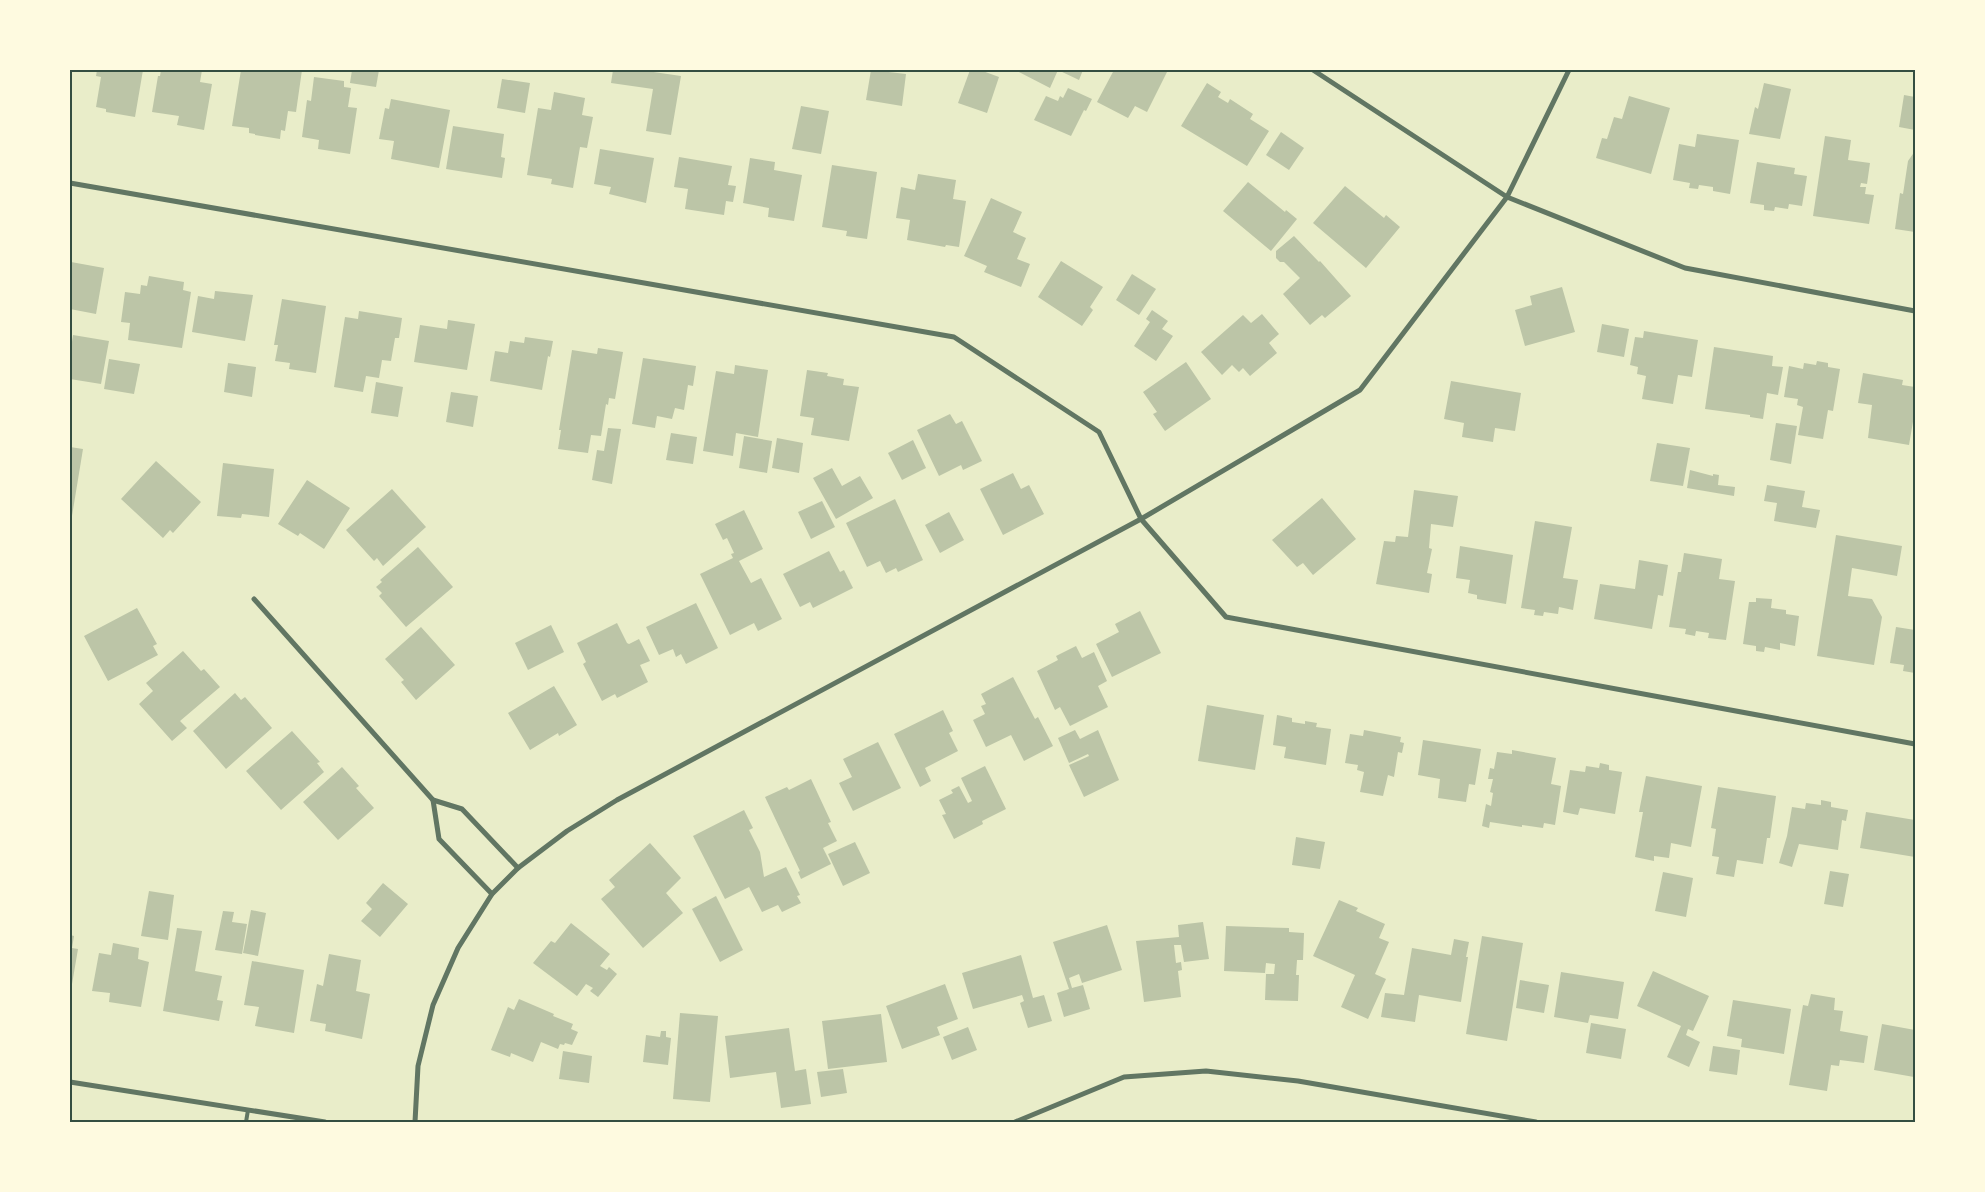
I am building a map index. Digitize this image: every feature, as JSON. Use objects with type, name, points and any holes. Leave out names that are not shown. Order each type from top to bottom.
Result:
[{"type":"street","points":[[1314,70],[1506,197],[1685,268],[1915,311]]},
{"type":"street","points":[[415,1122],[418,1066],[433,1005],[458,948],[492,894],[518,868],[567,831],[617,800],[1141,520],[1360,390],[1506,197],[1569,70]]},
{"type":"street","points":[[70,183],[954,337],[1099,432],[1141,520],[1226,617],[1915,744]]},
{"type":"street","points":[[254,599],[433,800],[462,809],[518,868]]},
{"type":"street","points":[[433,800],[439,839],[492,894]]},
{"type":"street","points":[[1015,1122],[1124,1077],[1206,1071],[1298,1080],[1536,1122]]},
{"type":"street","points":[[70,1082],[325,1122]]},
{"type":"lane","points":[[246,1122],[248,1110]]},
{"type":"building","points":[[97,70],[143,70],[135,117],[106,112],[106,109],[96,107],[101,77],[96,76]]},
{"type":"building","points":[[161,70],[202,70],[200,82],[212,84],[204,130],[177,125],[179,116],[152,112],[158,76],[160,76]]},
{"type":"building","points":[[241,70],[302,70],[296,112],[288,111],[285,131],[281,130],[280,139],[255,135],[249,133],[249,128],[232,126]]},
{"type":"building","points":[[352,70],[379,70],[376,87],[350,83]]},
{"type":"building","points":[[613,70],[640,70],[681,76],[671,135],[646,131],[653,89],[611,83]]},
{"type":"building","points":[[871,70],[906,74],[902,106],[866,100]]},
{"type":"building","points":[[970,70],[980,70],[999,77],[987,113],[958,103]]},
{"type":"building","points":[[1015,70],[1058,70],[1050,88]]},
{"type":"building","points":[[1058,70],[1083,70],[1079,80]]},
{"type":"building","points":[[1114,70],[1168,70],[1147,112],[1135,106],[1128,118],[1097,102]]},
{"type":"building","points":[[314,77],[344,81],[344,87],[351,88],[348,107],[357,108],[350,154],[318,149],[319,140],[302,137],[307,100],[311,101]]},
{"type":"building","points":[[502,79],[530,83],[525,113],[497,108]]},
{"type":"building","points":[[1207,83],[1221,92],[1218,97],[1228,103],[1230,99],[1253,114],[1250,119],[1269,131],[1247,166],[1181,126]]},
{"type":"building","points":[[1764,83],[1791,89],[1780,139],[1749,134],[1755,107],[1758,109]]},
{"type":"building","points":[[1068,88],[1092,99],[1086,111],[1084,110],[1071,136],[1034,120],[1046,96],[1058,101],[1060,96],[1063,98]]},
{"type":"building","points":[[554,92],[585,98],[582,115],[593,117],[587,148],[580,147],[573,188],[551,184],[552,179],[527,175],[538,108],[551,110]]},
{"type":"building","points":[[1904,95],[1915,97],[1915,130],[1899,127]]},
{"type":"building","points":[[1629,96],[1670,108],[1651,174],[1596,158],[1602,138],[1607,139],[1614,117],[1622,119]]},
{"type":"building","points":[[391,99],[450,110],[439,168],[391,159],[394,141],[379,139],[385,108],[389,109]]},
{"type":"building","points":[[801,106],[829,111],[821,154],[792,149]]},
{"type":"building","points":[[453,126],[504,134],[501,157],[505,158],[502,178],[446,169]]},
{"type":"building","points":[[1281,132],[1304,148],[1289,170],[1266,155]]},
{"type":"building","points":[[1697,134],[1739,140],[1730,194],[1713,191],[1713,187],[1699,185],[1698,189],[1689,188],[1690,183],[1673,180],[1679,144],[1695,147]]},
{"type":"building","points":[[1825,136],[1851,140],[1848,160],[1870,163],[1867,184],[1861,183],[1860,187],[1866,187],[1865,194],[1874,195],[1869,224],[1813,216]]},
{"type":"building","points":[[600,149],[654,158],[646,203],[609,194],[611,187],[594,184]]},
{"type":"building","points":[[1915,151],[1915,232],[1895,229],[1900,193],[1903,194],[1908,161]]},
{"type":"building","points":[[679,157],[732,166],[728,185],[736,186],[733,202],[726,201],[724,215],[685,209],[688,189],[674,187]]},
{"type":"building","points":[[750,158],[775,162],[774,170],[802,175],[794,221],[768,217],[769,208],[743,203]]},
{"type":"building","points":[[1757,162],[1795,168],[1794,174],[1807,176],[1802,206],[1789,204],[1788,209],[1775,207],[1774,211],[1764,210],[1764,205],[1750,203]]},
{"type":"building","points":[[832,165],[877,172],[867,239],[846,236],[847,231],[822,227]]},
{"type":"building","points":[[918,174],[956,180],[953,199],[966,201],[959,247],[946,245],[945,247],[907,240],[910,220],[896,218],[901,187],[915,190]]},
{"type":"building","points":[[1248,182],[1285,212],[1286,210],[1297,219],[1271,251],[1223,211]]},
{"type":"building","points":[[1345,186],[1384,218],[1386,215],[1400,227],[1366,268],[1313,223]]},
{"type":"building","points":[[991,198],[1022,212],[1013,232],[1026,238],[1017,259],[1030,264],[1021,287],[984,272],[987,266],[964,256]]},
{"type":"building","points":[[1294,236],[1320,261],[1351,296],[1325,318],[1322,315],[1310,325],[1283,294],[1300,278],[1284,262],[1280,262],[1276,258],[1276,251]]},
{"type":"building","points":[[1061,261],[1103,287],[1090,307],[1093,310],[1082,326],[1038,297]]},
{"type":"building","points":[[71,262],[104,268],[96,314],[70,309]]},
{"type":"building","points":[[1132,274],[1156,289],[1139,315],[1116,300]]},
{"type":"building","points":[[149,276],[184,282],[183,290],[191,292],[182,348],[128,340],[130,323],[121,322],[125,292],[140,294],[141,285],[147,286]]},
{"type":"building","points":[[1562,287],[1575,332],[1525,346],[1515,310],[1532,305],[1530,296]]},
{"type":"building","points":[[215,291],[253,295],[245,341],[192,332],[198,296],[214,299]]},
{"type":"building","points":[[282,299],[326,306],[316,373],[289,369],[290,363],[275,361],[278,345],[274,345]]},
{"type":"building","points":[[1152,310],[1168,321],[1162,329],[1173,336],[1156,361],[1134,346],[1150,322],[1146,319]]},
{"type":"building","points":[[359,311],[402,318],[399,338],[395,338],[391,361],[382,360],[379,378],[366,376],[363,392],[334,387],[345,317],[358,319]]},
{"type":"building","points":[[1262,314],[1279,334],[1269,343],[1277,353],[1250,376],[1243,368],[1239,372],[1232,365],[1222,375],[1201,352],[1243,315],[1251,323]]},
{"type":"building","points":[[448,320],[475,324],[467,370],[414,362],[420,325],[447,329]]},
{"type":"building","points":[[1602,324],[1629,329],[1624,357],[1597,352]]},
{"type":"building","points":[[1644,331],[1698,340],[1692,377],[1678,375],[1673,404],[1642,399],[1646,376],[1637,374],[1638,367],[1630,365],[1635,337],[1643,338]]},
{"type":"building","points":[[73,335],[109,341],[101,384],[70,379],[70,355]]},
{"type":"building","points":[[525,337],[553,341],[550,357],[548,356],[542,390],[490,381],[495,351],[508,353],[510,341],[524,343]]},
{"type":"building","points":[[1714,347],[1773,356],[1772,366],[1783,367],[1778,395],[1767,393],[1763,419],[1750,417],[1750,415],[1705,409]]},
{"type":"building","points":[[598,348],[623,352],[615,399],[609,398],[608,405],[606,404],[601,436],[591,435],[588,453],[558,449],[561,430],[559,430],[572,350],[597,354]]},
{"type":"building","points":[[643,358],[696,366],[693,386],[688,385],[684,410],[675,408],[672,419],[657,416],[655,428],[632,424]]},
{"type":"building","points":[[109,359],[140,364],[134,394],[104,389]]},
{"type":"building","points":[[1817,361],[1828,363],[1828,367],[1840,369],[1833,411],[1828,410],[1823,439],[1798,435],[1803,407],[1797,405],[1798,399],[1784,397],[1789,366],[1803,369],[1804,363],[1816,365]]},
{"type":"building","points":[[1186,362],[1211,399],[1165,431],[1153,414],[1157,412],[1143,392]]},
{"type":"building","points":[[228,363],[256,367],[252,397],[224,392]]},
{"type":"building","points":[[735,365],[768,370],[758,437],[736,433],[733,456],[703,451],[716,371],[734,374]]},
{"type":"building","points":[[807,370],[828,373],[827,376],[844,379],[843,385],[859,387],[849,441],[811,435],[814,418],[800,416]]},
{"type":"building","points":[[1863,373],[1903,380],[1902,385],[1915,387],[1915,410],[1909,445],[1868,438],[1872,405],[1858,403]]},
{"type":"building","points":[[1451,381],[1521,393],[1515,431],[1495,428],[1493,442],[1462,437],[1464,423],[1444,419]]},
{"type":"building","points":[[376,382],[403,387],[398,417],[371,413]]},
{"type":"building","points":[[451,392],[478,396],[473,427],[446,422]]},
{"type":"building","points":[[950,414],[956,424],[962,421],[982,461],[963,470],[961,465],[939,476],[917,430]]},
{"type":"building","points":[[1776,423],[1797,426],[1791,464],[1770,460]]},
{"type":"building","points":[[608,428],[621,429],[612,484],[592,480],[597,450],[604,451]]},
{"type":"building","points":[[671,433],[697,437],[693,464],[666,460]]},
{"type":"building","points":[[744,436],[772,441],[767,473],[739,468]]},
{"type":"building","points":[[777,438],[803,443],[799,473],[772,468]]},
{"type":"building","points":[[913,440],[926,468],[902,480],[888,453]]},
{"type":"building","points":[[1657,443],[1690,448],[1683,486],[1650,481]]},
{"type":"building","points":[[70,447],[83,449],[71,522],[70,522]]},
{"type":"building","points":[[156,461],[201,502],[173,533],[170,530],[163,538],[121,499]]},
{"type":"building","points":[[223,463],[274,469],[269,517],[242,514],[241,518],[217,516]]},
{"type":"building","points":[[832,468],[842,486],[860,476],[873,498],[836,519],[813,478]]},
{"type":"building","points":[[1690,470],[1713,476],[1713,474],[1719,475],[1718,485],[1735,487],[1734,496],[1687,488]]},
{"type":"building","points":[[1013,473],[1021,489],[1029,485],[1044,514],[1003,535],[980,489]]},
{"type":"building","points":[[307,480],[350,508],[324,549],[300,533],[298,536],[278,524]]},
{"type":"building","points":[[1767,485],[1805,491],[1802,507],[1820,510],[1816,528],[1774,521],[1777,503],[1764,501]]},
{"type":"building","points":[[392,489],[426,527],[383,566],[377,558],[374,561],[346,530]]},
{"type":"building","points":[[1414,490],[1458,496],[1453,527],[1431,524],[1429,548],[1432,549],[1427,573],[1432,574],[1429,593],[1376,584],[1384,541],[1395,542],[1396,536],[1408,537]]},
{"type":"building","points":[[1322,498],[1356,539],[1313,575],[1303,563],[1297,567],[1272,540]]},
{"type":"building","points":[[895,499],[923,560],[898,572],[896,568],[886,573],[880,561],[867,567],[846,523]]},
{"type":"building","points":[[822,501],[835,527],[811,539],[798,512]]},
{"type":"building","points":[[744,510],[763,549],[739,561],[751,583],[761,578],[782,619],[758,631],[754,623],[730,635],[700,574],[733,558],[731,554],[734,553],[727,538],[723,540],[715,524]]},
{"type":"building","points":[[949,512],[964,540],[940,553],[925,525]]},
{"type":"building","points":[[1535,521],[1572,527],[1563,578],[1578,580],[1573,610],[1559,607],[1558,614],[1544,612],[1543,616],[1534,615],[1535,610],[1521,608]]},
{"type":"building","points":[[1836,535],[1902,546],[1897,576],[1852,568],[1848,596],[1872,599],[1882,617],[1874,665],[1817,656]]},
{"type":"building","points":[[1460,546],[1513,555],[1506,604],[1477,599],[1477,595],[1468,593],[1470,580],[1456,578]]},
{"type":"building","points":[[418,547],[453,587],[406,627],[379,596],[382,593],[376,587],[382,582],[380,580]]},
{"type":"building","points":[[829,551],[840,572],[844,570],[853,588],[813,608],[810,602],[800,607],[783,574]]},
{"type":"building","points":[[1684,553],[1722,559],[1719,579],[1735,581],[1726,640],[1708,638],[1709,633],[1696,631],[1695,636],[1685,634],[1686,629],[1669,627],[1678,572],[1681,572]]},
{"type":"building","points":[[1639,560],[1668,565],[1663,596],[1658,595],[1652,629],[1594,619],[1600,584],[1635,589]]},
{"type":"building","points":[[1756,598],[1772,599],[1771,608],[1786,610],[1786,614],[1799,616],[1795,646],[1780,643],[1780,650],[1765,647],[1764,652],[1756,651],[1756,646],[1743,644],[1749,602],[1756,602]]},
{"type":"building","points":[[696,603],[718,648],[686,664],[681,654],[676,657],[673,649],[659,655],[646,627]]},
{"type":"building","points":[[137,608],[157,644],[153,646],[158,655],[108,681],[84,636]]},
{"type":"building","points":[[1140,611],[1161,653],[1112,677],[1096,644],[1119,632],[1115,624]]},
{"type":"building","points":[[617,623],[627,643],[629,644],[639,639],[650,661],[640,665],[648,682],[617,698],[615,694],[602,701],[583,664],[586,662],[577,643]]},
{"type":"building","points":[[551,625],[564,652],[528,670],[515,643]]},
{"type":"building","points":[[421,627],[455,665],[416,700],[401,682],[404,680],[385,659]]},
{"type":"building","points":[[1896,627],[1915,630],[1915,673],[1903,671],[1904,665],[1890,663]]},
{"type":"building","points":[[1076,646],[1082,658],[1094,652],[1107,681],[1098,686],[1108,707],[1070,726],[1060,707],[1055,710],[1037,671],[1058,660],[1056,656]]},
{"type":"building","points":[[183,651],[201,671],[204,669],[220,687],[180,721],[187,728],[172,741],[139,704],[153,691],[146,683]]},
{"type":"building","points":[[1013,677],[1035,719],[1038,717],[1053,746],[1024,761],[1011,735],[986,747],[973,720],[985,714],[981,706],[986,704],[981,694]]},
{"type":"building","points":[[554,686],[577,725],[559,736],[558,733],[530,750],[508,713]]},
{"type":"building","points":[[235,693],[241,700],[245,697],[272,728],[226,769],[193,731]]},
{"type":"building","points":[[1207,705],[1264,715],[1255,770],[1198,761]]},
{"type":"building","points":[[943,710],[953,731],[949,733],[958,751],[925,768],[931,781],[920,787],[894,734]]},
{"type":"building","points":[[1277,715],[1292,718],[1292,722],[1305,724],[1305,721],[1317,723],[1316,727],[1331,729],[1326,765],[1284,758],[1286,747],[1273,745]]},
{"type":"building","points":[[1075,730],[1080,739],[1098,730],[1119,780],[1084,797],[1069,765],[1089,756],[1088,754],[1069,763],[1058,738]]},
{"type":"building","points":[[1364,730],[1401,737],[1400,742],[1404,743],[1402,753],[1398,752],[1394,777],[1388,775],[1383,796],[1360,792],[1364,772],[1357,770],[1358,765],[1345,763],[1350,734],[1363,736]]},
{"type":"building","points":[[292,731],[320,762],[317,763],[324,772],[281,810],[246,771]]},
{"type":"building","points":[[1423,740],[1481,749],[1475,785],[1469,784],[1466,802],[1438,798],[1440,779],[1418,775]]},
{"type":"building","points":[[878,742],[901,788],[853,811],[839,783],[852,777],[843,759]]},
{"type":"building","points":[[1512,750],[1556,758],[1551,784],[1561,786],[1555,825],[1544,823],[1543,828],[1490,822],[1489,828],[1482,826],[1486,804],[1491,806],[1493,793],[1490,792],[1493,779],[1488,779],[1490,768],[1494,769],[1497,752],[1512,754]]},
{"type":"building","points":[[1600,763],[1609,765],[1609,770],[1622,772],[1615,814],[1580,808],[1578,815],[1563,812],[1570,770],[1585,772],[1586,766],[1599,768]]},
{"type":"building","points":[[985,766],[1006,809],[982,821],[983,824],[954,839],[942,815],[946,814],[939,800],[953,793],[951,790],[959,786],[968,803],[972,801],[961,778]]},
{"type":"building","points":[[342,767],[359,786],[356,788],[374,808],[338,840],[303,802]]},
{"type":"building","points":[[1646,776],[1702,786],[1691,847],[1671,843],[1669,858],[1654,856],[1654,861],[1635,857],[1643,812],[1639,812]]},
{"type":"building","points":[[811,779],[831,822],[828,823],[837,841],[823,848],[831,864],[801,879],[798,872],[800,871],[765,797],[787,787],[789,790]]},
{"type":"building","points":[[1718,787],[1776,796],[1770,838],[1767,838],[1763,864],[1737,860],[1734,877],[1716,874],[1719,857],[1712,856],[1716,829],[1711,828]]},
{"type":"building","points":[[1821,800],[1831,802],[1831,807],[1848,810],[1846,821],[1842,820],[1838,850],[1799,844],[1792,867],[1779,863],[1787,836],[1792,807],[1805,809],[1806,803],[1821,805]]},
{"type":"building","points":[[744,810],[753,828],[749,830],[760,852],[764,877],[786,867],[800,895],[797,896],[801,903],[782,912],[778,905],[762,912],[749,887],[725,899],[693,836]]},
{"type":"building","points":[[1866,812],[1915,820],[1915,857],[1860,848]]},
{"type":"building","points":[[1296,837],[1325,842],[1320,869],[1292,865]]},
{"type":"building","points":[[855,842],[870,873],[843,886],[828,854]]},
{"type":"building","points":[[650,843],[681,878],[666,893],[683,913],[643,948],[601,899],[615,887],[609,880]]},
{"type":"building","points":[[1830,871],[1849,874],[1843,907],[1824,904]]},
{"type":"building","points":[[1663,872],[1693,878],[1686,917],[1655,911]]},
{"type":"building","points":[[383,883],[408,904],[380,937],[361,921],[372,909],[366,903]]},
{"type":"building","points":[[149,891],[174,895],[168,940],[141,936]]},
{"type":"building","points":[[716,896],[743,950],[720,962],[692,909]]},
{"type":"building","points":[[1339,900],[1358,908],[1356,911],[1385,924],[1379,938],[1389,942],[1375,974],[1386,979],[1368,1019],[1341,1007],[1355,975],[1313,956]]},
{"type":"building","points":[[251,910],[266,913],[258,956],[243,953]]},
{"type":"building","points":[[223,911],[234,912],[232,922],[247,924],[242,954],[215,950]]},
{"type":"building","points":[[1203,922],[1209,959],[1184,962],[1181,945],[1174,945],[1176,963],[1181,962],[1182,970],[1178,971],[1181,997],[1144,1002],[1136,941],[1179,937],[1178,925]]},
{"type":"building","points":[[571,923],[610,954],[600,966],[607,970],[609,967],[617,974],[598,997],[590,991],[593,988],[586,984],[577,996],[533,963],[551,941],[555,943]]},
{"type":"building","points":[[1107,925],[1122,970],[1082,983],[1079,974],[1069,978],[1072,988],[1083,985],[1090,1009],[1064,1017],[1057,993],[1069,989],[1053,942]]},
{"type":"building","points":[[1226,926],[1289,928],[1289,932],[1304,933],[1303,960],[1297,960],[1296,975],[1299,975],[1298,1001],[1265,1000],[1266,974],[1274,974],[1275,964],[1266,963],[1265,973],[1224,971]]},
{"type":"building","points":[[177,928],[202,931],[195,971],[222,976],[217,1000],[223,1001],[219,1021],[163,1011]]},
{"type":"building","points":[[70,935],[74,936],[72,948],[78,949],[71,990]]},
{"type":"building","points":[[1482,936],[1523,943],[1507,1041],[1466,1034]]},
{"type":"building","points":[[1454,939],[1469,942],[1461,1002],[1419,995],[1415,1022],[1381,1017],[1385,993],[1404,995],[1412,948],[1451,955]]},
{"type":"building","points":[[113,943],[139,948],[138,959],[149,962],[141,1007],[109,1002],[110,993],[92,991],[99,953],[111,955]]},
{"type":"building","points":[[329,954],[361,960],[356,991],[370,994],[362,1039],[325,1031],[326,1024],[310,1021],[317,984],[323,986]]},
{"type":"building","points":[[1021,955],[1033,998],[1044,995],[1052,1021],[1028,1028],[1020,1003],[1024,1001],[1022,995],[973,1009],[962,973]]},
{"type":"building","points":[[252,961],[304,970],[294,1033],[255,1026],[259,1007],[244,1005]]},
{"type":"building","points":[[1653,971],[1709,996],[1693,1031],[1688,1029],[1686,1035],[1700,1042],[1689,1067],[1667,1057],[1681,1026],[1637,1006]]},
{"type":"building","points":[[1561,972],[1624,982],[1618,1019],[1590,1015],[1588,1023],[1554,1017]]},
{"type":"building","points":[[1520,980],[1549,985],[1544,1013],[1516,1008]]},
{"type":"building","points":[[945,984],[958,1019],[937,1027],[940,1035],[902,1049],[886,1006]]},
{"type":"building","points":[[1811,994],[1835,998],[1834,1010],[1843,1011],[1840,1031],[1868,1036],[1864,1063],[1840,1060],[1839,1066],[1831,1065],[1827,1091],[1789,1085],[1803,1005],[1808,1006]]},
{"type":"building","points":[[519,999],[573,1024],[571,1029],[578,1032],[572,1045],[560,1044],[558,1049],[541,1042],[533,1062],[511,1053],[510,1057],[491,1050],[508,1007],[514,1010]]},
{"type":"building","points":[[1733,1000],[1791,1009],[1784,1054],[1741,1047],[1742,1039],[1727,1036]]},
{"type":"building","points":[[680,1013],[718,1016],[710,1102],[673,1099]]},
{"type":"building","points":[[881,1014],[887,1062],[828,1069],[822,1021]]},
{"type":"building","points":[[1591,1023],[1626,1029],[1621,1059],[1586,1053]]},
{"type":"building","points":[[1882,1024],[1915,1030],[1914,1077],[1874,1070]]},
{"type":"building","points":[[968,1027],[977,1050],[952,1060],[943,1037]]},
{"type":"building","points":[[789,1028],[795,1071],[806,1069],[811,1104],[781,1108],[776,1072],[730,1078],[725,1036]]},
{"type":"building","points":[[661,1031],[666,1031],[666,1037],[671,1038],[668,1065],[643,1062],[646,1035],[660,1037]]},
{"type":"building","points":[[1713,1046],[1740,1050],[1737,1075],[1709,1071]]},
{"type":"building","points":[[563,1051],[592,1056],[589,1083],[559,1079]]},
{"type":"building","points":[[843,1069],[847,1093],[821,1097],[817,1072]]}]
